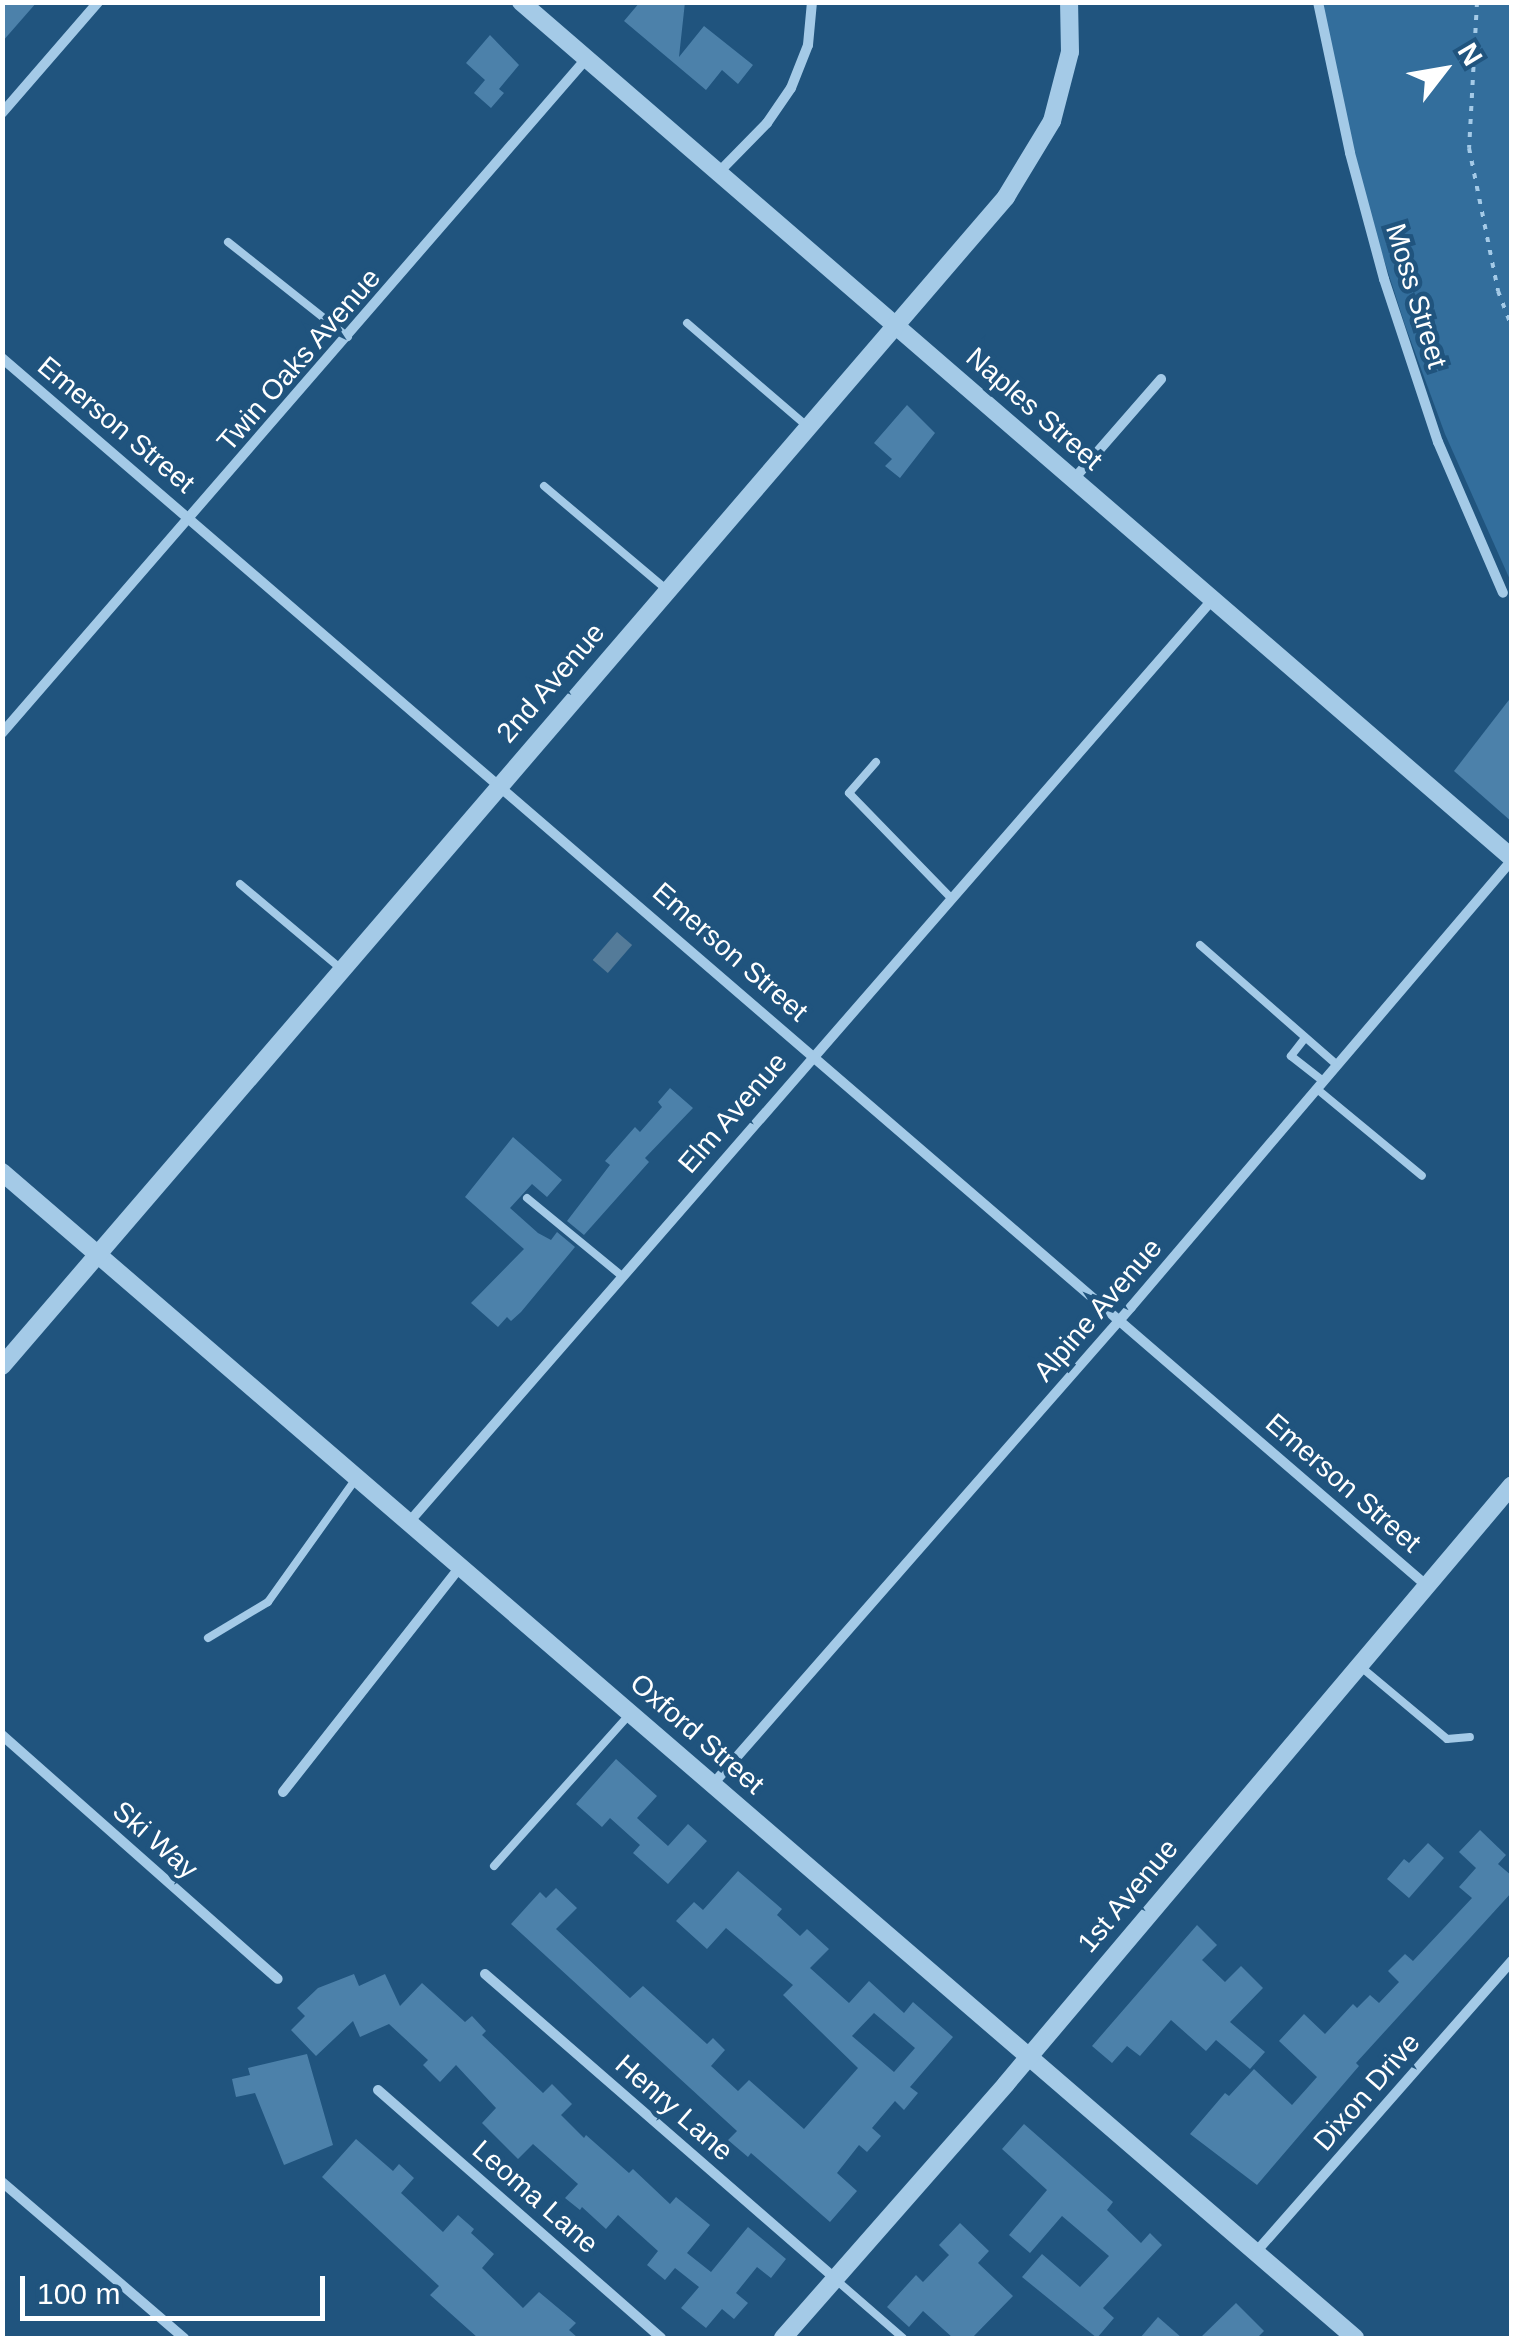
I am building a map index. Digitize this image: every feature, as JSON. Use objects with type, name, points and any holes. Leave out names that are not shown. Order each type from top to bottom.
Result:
[{"type":"street","points":[[2,113],[98,2]]},
{"type":"street","name":"Naples Street","points":[[520,2],[1512,859]]},
{"type":"street","points":[[719,172],[767,123],[792,88],[808,45],[812,2]]},
{"type":"street","name":"2nd Avenue","points":[[2,1366],[1006,197],[1052,121],[1070,52],[1070,2]]},
{"type":"street","name":"Moss Street","points":[[1318,2],[1350,152],[1384,278],[1438,442],[1507,597]]},
{"type":"street","name":"Twin Oaks Avenue","points":[[2,732],[586,59]]},
{"type":"street","name":"Emerson Street","points":[[2,358],[500,782],[1426,1585]]},
{"type":"street","points":[[1074,480],[1161,379]]},
{"type":"street","name":"Elm Avenue","points":[[410,1521],[1212,600]]},
{"type":"street","name":"Alpine Avenue","points":[[713,1784],[1119,1320],[1512,859]]},
{"type":"street","name":"Oxford Street","points":[[2,1172],[1355,2338]]},
{"type":"street","name":"1st Avenue","points":[[783,2338],[1028,2056],[1512,1485]]},
{"type":"street","points":[[283,1792],[461,1566]]},
{"type":"street","name":"Ski Way","points":[[2,1735],[278,1979]]},
{"type":"street","name":"Dixon Drive","points":[[1256,2252],[1512,1961]]},
{"type":"street","name":"Henry Lane","points":[[485,1974],[833,2277]]},
{"type":"street","name":"Leoma Lane","points":[[378,2090],[661,2338]]},
{"type":"street","points":[[2,2182],[184,2338]]},
{"type":"lane","points":[[228,242],[348,336]]},
{"type":"lane","points":[[686,322],[808,428]]},
{"type":"lane","points":[[544,486],[667,590]]},
{"type":"lane","points":[[876,762],[850,793],[951,898]]},
{"type":"lane","points":[[240,884],[341,969]]},
{"type":"lane","points":[[1200,945],[1337,1065]]},
{"type":"lane","points":[[1306,1038],[1291,1056],[1422,1176]]},
{"type":"lane","points":[[527,1198],[622,1276]]},
{"type":"lane","points":[[208,1638],[268,1602],[358,1477]]},
{"type":"lane","points":[[1359,1666],[1447,1739],[1470,1738]]},
{"type":"lane","points":[[494,1866],[631,1712]]},
{"type":"lane","points":[[833,2277],[903,2338]]},
{"type":"path","points":[[1477,2],[1469,148],[1498,290],[1512,327]]},
{"type":"shaded area","points":[[1318,3],[1511,3],[1511,582],[1445,434],[1405,325],[1371,219]]},
{"type":"shaded area","points":[[617,932],[632,945],[608,973],[593,960]]},
{"type":"building","points":[[2,2],[37,2],[2,42]]},
{"type":"building","points":[[640,2],[685,2],[679,57],[704,26],[753,65],[738,84],[722,70],[706,90],[624,21]]},
{"type":"building","points":[[490,35],[519,65],[499,89],[504,93],[491,108],[474,93],[485,80],[466,63]]},
{"type":"building","points":[[907,405],[935,433],[900,478],[885,466],[892,459],[874,443]]},
{"type":"building","points":[[1512,696],[1512,822],[1454,771]]},
{"type":"building","points":[[670,1088],[693,1108],[645,1158],[649,1162],[584,1235],[567,1221],[610,1165],[605,1161],[635,1127],[640,1132],[662,1107],[658,1102]]},
{"type":"building","points":[[513,1137],[562,1180],[547,1197],[532,1184],[510,1208],[538,1233],[551,1240],[557,1232],[575,1247],[521,1312],[511,1321],[507,1317],[498,1327],[471,1303],[524,1249],[465,1197]]},
{"type":"building","points":[[616,1759],[657,1796],[637,1818],[668,1846],[688,1824],[707,1841],[668,1884],[633,1853],[640,1845],[610,1818],[602,1827],[576,1804]]},
{"type":"building","points":[[1480,1830],[1506,1855],[1498,1864],[1512,1876],[1512,1892],[1356,2063],[1359,2066],[1257,2185],[1190,2134],[1225,2093],[1229,2096],[1254,2069],[1292,2105],[1317,2077],[1279,2041],[1304,2014],[1325,2034],[1353,2004],[1357,2008],[1370,1995],[1379,2003],[1399,1982],[1388,1971],[1405,1954],[1413,1961],[1472,1898],[1459,1887],[1476,1868],[1459,1852]]},
{"type":"building","points":[[1428,1843],[1444,1858],[1409,1898],[1387,1879],[1404,1859],[1409,1863]]},
{"type":"building","points":[[738,1871],[782,1909],[777,1915],[800,1936],[807,1929],[829,1949],[810,1968],[849,2003],[869,1981],[904,2013],[913,2002],[953,2037],[910,2087],[918,2093],[904,2110],[895,2101],[872,2128],[881,2136],[867,2152],[859,2145],[837,2173],[857,2191],[830,2222],[751,2153],[748,2157],[728,2140],[737,2131],[511,1924],[540,1892],[546,1898],[556,1888],[577,1908],[556,1929],[630,1998],[643,1986],[707,2044],[713,2038],[725,2050],[711,2066],[738,2091],[749,2080],[804,2129],[858,2068],[783,1995],[793,1985],[726,1928],[707,1949],[676,1921],[694,1902],[703,1910]],"holes":[[[874,2013],[915,2048],[894,2072],[852,2036]]]},
{"type":"building","points":[[1197,1925],[1217,1945],[1202,1960],[1225,1982],[1241,1966],[1263,1988],[1230,2022],[1265,2052],[1250,2069],[1216,2040],[1206,2051],[1171,2020],[1140,2056],[1127,2046],[1112,2063],[1092,2046]]},
{"type":"building","points":[[354,1974],[359,1986],[385,1974],[400,2006],[422,1983],[465,2022],[472,2016],[486,2031],[482,2035],[543,2093],[552,2084],[572,2104],[561,2115],[584,2138],[586,2135],[629,2173],[633,2169],[670,2204],[676,2197],[710,2225],[687,2253],[711,2272],[748,2227],[786,2259],[771,2278],[757,2267],[736,2293],[748,2303],[734,2319],[722,2309],[706,2328],[681,2308],[699,2287],[675,2268],[665,2280],[647,2265],[658,2251],[618,2215],[606,2229],[582,2207],[580,2210],[565,2198],[578,2184],[533,2144],[518,2159],[482,2123],[496,2108],[456,2065],[440,2082],[423,2065],[428,2060],[389,2024],[360,2037],[353,2021],[316,2056],[291,2030],[305,2016],[297,2008],[318,1988]]},
{"type":"building","points":[[307,2054],[333,2145],[284,2165],[255,2093],[236,2097],[232,2079],[250,2075],[248,2068]]},
{"type":"building","points":[[1024,2124],[1113,2202],[1107,2210],[1141,2243],[1150,2233],[1162,2245],[1103,2308],[1114,2318],[1097,2338],[1022,2277],[1042,2254],[1080,2287],[1109,2256],[1062,2216],[1030,2253],[1009,2235],[1047,2190],[1002,2149]]},
{"type":"building","points":[[356,2139],[393,2171],[399,2164],[414,2178],[401,2193],[443,2232],[458,2215],[474,2229],[471,2233],[494,2254],[482,2268],[523,2308],[539,2292],[576,2323],[569,2330],[578,2338],[478,2338],[430,2295],[439,2286],[322,2177]]},
{"type":"building","points":[[960,2223],[989,2251],[978,2263],[1013,2296],[972,2338],[953,2338],[923,2311],[909,2327],[887,2307],[916,2275],[923,2282],[949,2255],[939,2245]]},
{"type":"building","points":[[1236,2303],[1264,2331],[1257,2338],[1200,2338]]},
{"type":"building","points":[[1158,2317],[1182,2338],[1140,2338]]}]
